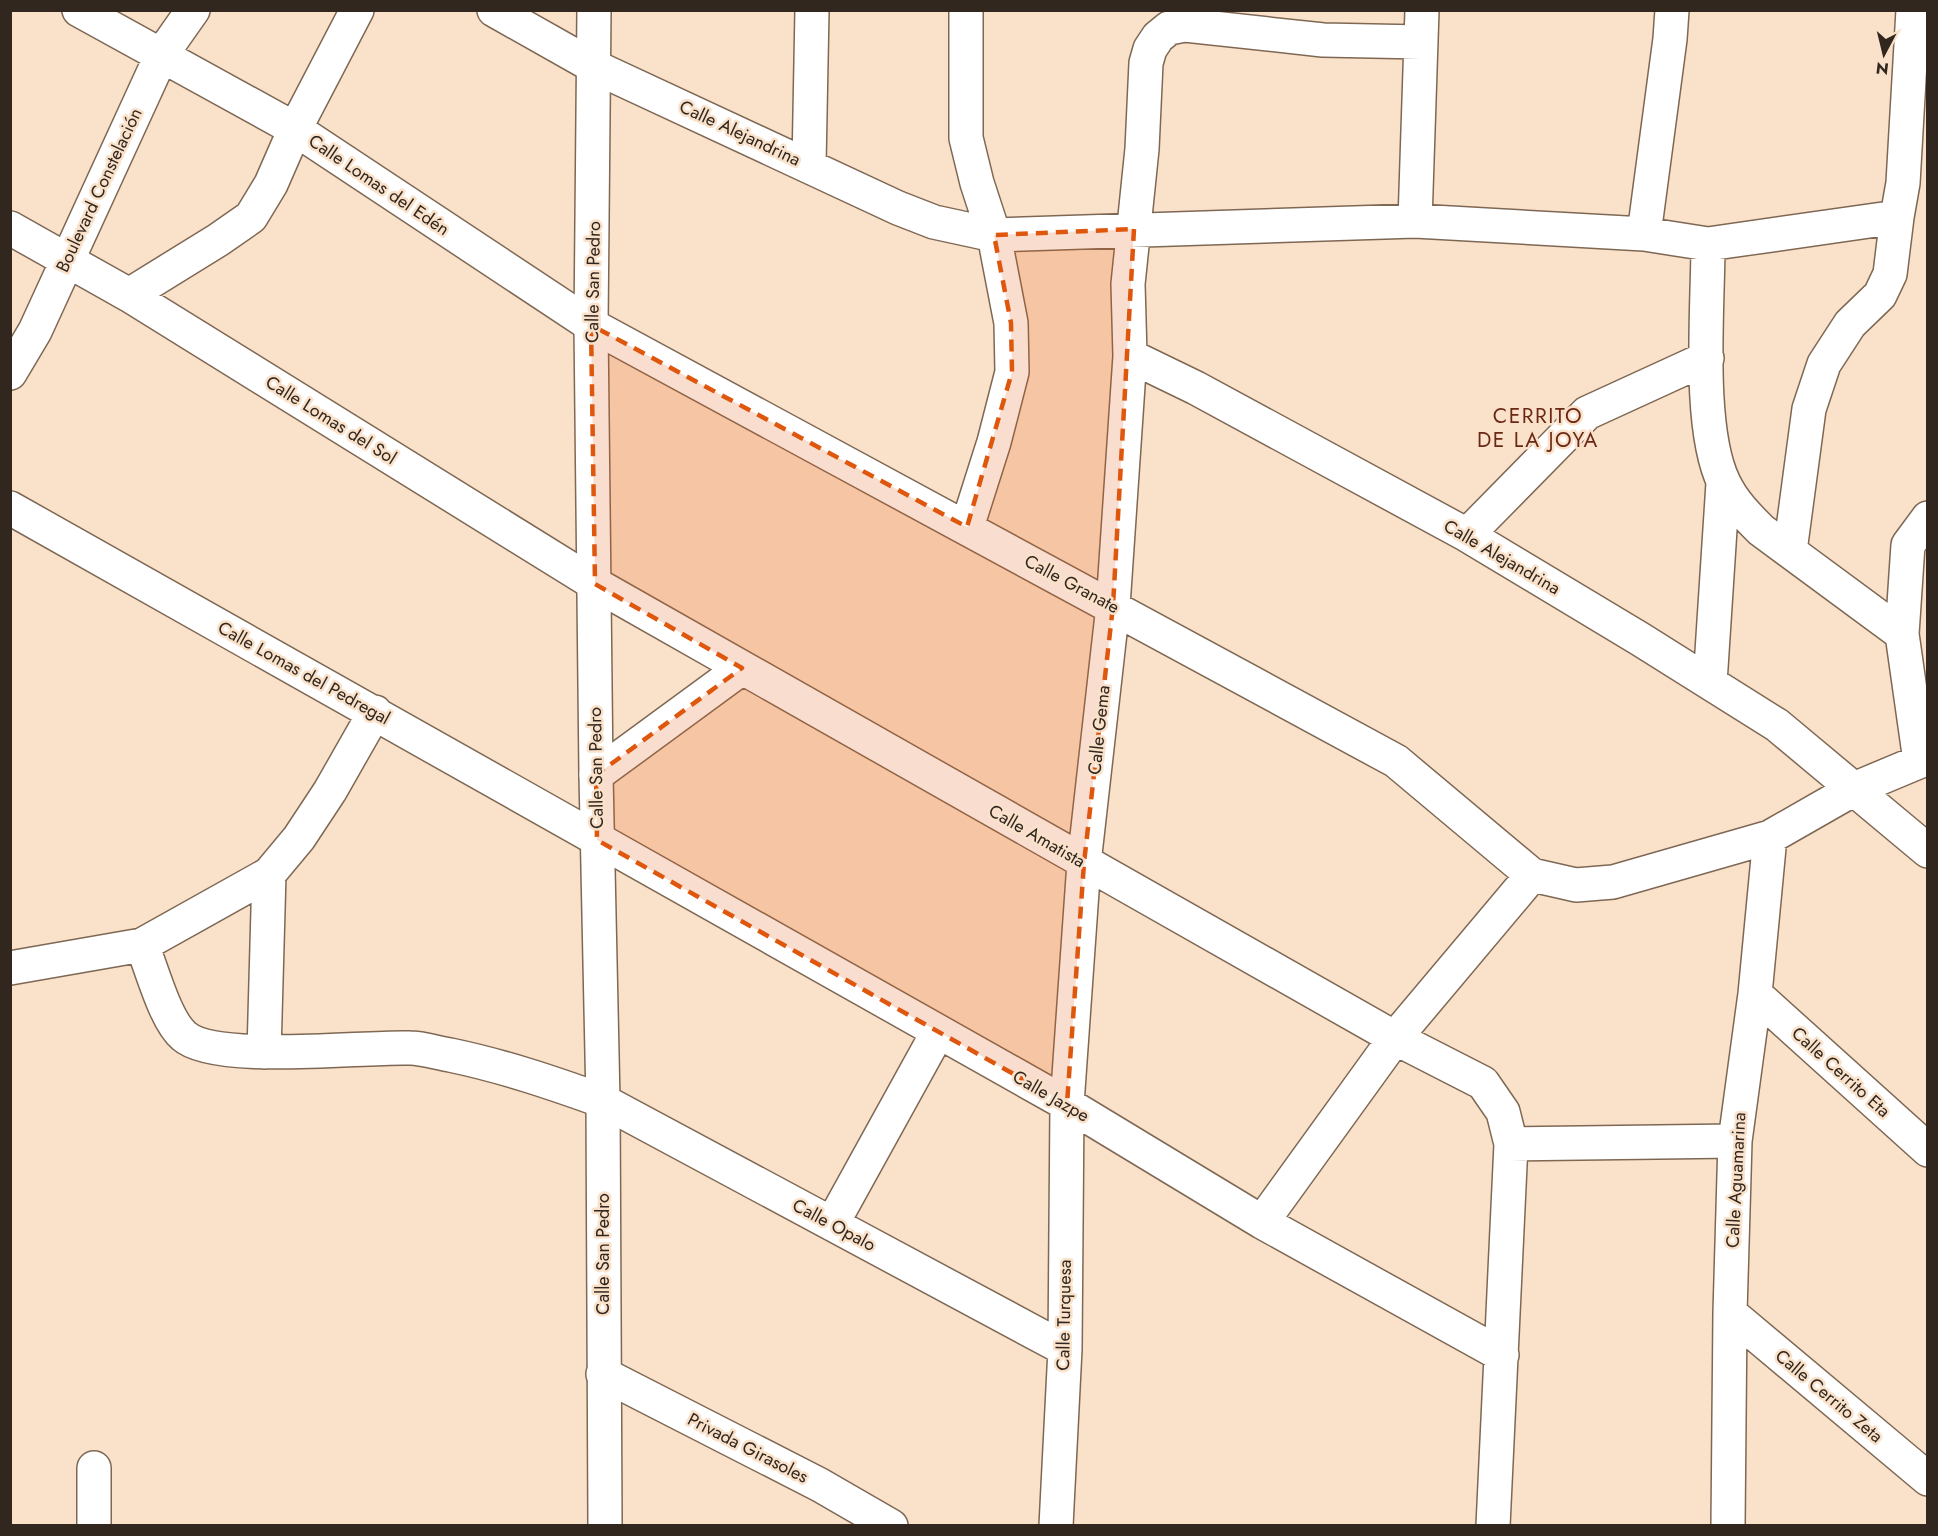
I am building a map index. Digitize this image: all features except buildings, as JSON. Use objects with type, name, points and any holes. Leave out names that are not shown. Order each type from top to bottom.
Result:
[{"type":"street","name":"Calle Lomas del Edén","points":[[79,10],[295,129],[591,326]]},
{"type":"street","name":"Boulevard Constelación","points":[[10,373],[35,331],[162,54],[193,10]]},
{"type":"street","points":[[129,295],[251,217],[271,184],[295,129],[357,10]]},
{"type":"street","name":"Calle Alejandrina","points":[[494,10],[595,67],[898,208],[934,222],[994,235],[1415,221],[1644,234],[1708,244],[1897,217]]},
{"type":"street","name":"Calle San Pedro","points":[[594,10],[591,326],[597,840],[603,1101],[605,1526]]},
{"type":"street","points":[[809,165],[812,10]]},
{"type":"street","points":[[966,10],[966,138],[977,183],[994,235],[1011,323],[1012,372],[994,442],[967,527]]},
{"type":"street","points":[[1644,234],[1671,39],[1671,10]]},
{"type":"street","points":[[1790,551],[1809,409],[1824,364],[1850,324],[1880,296],[1890,274],[1903,183],[1913,10]]},
{"type":"street","name":"Calle Gema","points":[[1067,1104],[1084,863],[1113,606],[1130,356],[1128,284],[1142,149],[1146,63],[1150,49],[1169,28],[1185,25],[1323,40],[1421,26]]},
{"type":"street","points":[[1415,221],[1421,26]]},
{"type":"street","name":"Calle Lomas del Sol","points":[[10,228],[67,258],[129,295],[595,584]]},
{"type":"street","points":[[1708,244],[1707,399],[1713,451],[1723,483],[1741,510],[1790,551],[1902,634]]},
{"type":"street","name":"Calle Granate","points":[[591,326],[967,527],[1396,761],[1532,875]]},
{"type":"street","name":"Calle Alejandrina","points":[[1130,356],[1196,388],[1467,535],[1710,683],[1777,725],[1928,851]]},
{"type":"street","points":[[1467,535],[1587,413],[1707,358]]},
{"type":"street","points":[[1710,683],[1723,483]]},
{"type":"street","name":"Calle Lomas del Pedregal","points":[[10,508],[375,712],[597,840]]},
{"type":"street","points":[[1262,1222],[1395,1038],[1532,875],[1576,885],[1613,882],[1770,837],[1854,789],[1924,760],[1902,634],[1908,545],[1924,521]]},
{"type":"street","name":"Calle Amatista","points":[[595,584],[1395,1038],[1483,1083],[1503,1112],[1511,1144]]},
{"type":"street","points":[[596,775],[742,668]]},
{"type":"street","points":[[10,968],[142,945],[269,874],[299,838],[330,791],[375,712]]},
{"type":"street","name":"Calle Aguamarina","points":[[1728,1526],[1730,1313],[1735,1141],[1755,994],[1770,837]]},
{"type":"street","name":"Calle Jazpe","points":[[597,840],[1067,1104],[1262,1222],[1502,1355]]},
{"type":"street","points":[[264,1052],[269,874]]},
{"type":"street","name":"Calle Opalo","points":[[142,945],[172,1018],[184,1037],[205,1046],[264,1052],[412,1048],[504,1068],[603,1101],[1065,1349]]},
{"type":"street","name":"Calle Cerrito Eta","points":[[1755,994],[1928,1150]]},
{"type":"street","points":[[832,1224],[938,1032]]},
{"type":"street","name":"Calle Turquesa","points":[[1056,1526],[1065,1349],[1067,1104]]},
{"type":"street","points":[[1493,1526],[1511,1144],[1735,1141]]},
{"type":"street","name":"Calle Cerrito Zeta","points":[[1730,1313],[1928,1479]]},
{"type":"street","name":"Privada Girasoles","points":[[603,1374],[810,1480],[891,1526]]},
{"type":"street","points":[[94,1468],[94,1526]]},
{"type":"highlighted area","points":[[1134,229],[1113,606],[1084,863],[1067,1104],[597,840],[596,775],[742,668],[595,584],[591,325],[967,527],[1012,372],[1011,323],[994,235]]},
{"type":"district","name":"CERRITO DE LA JOYA","points":[[1538,428]]}]
